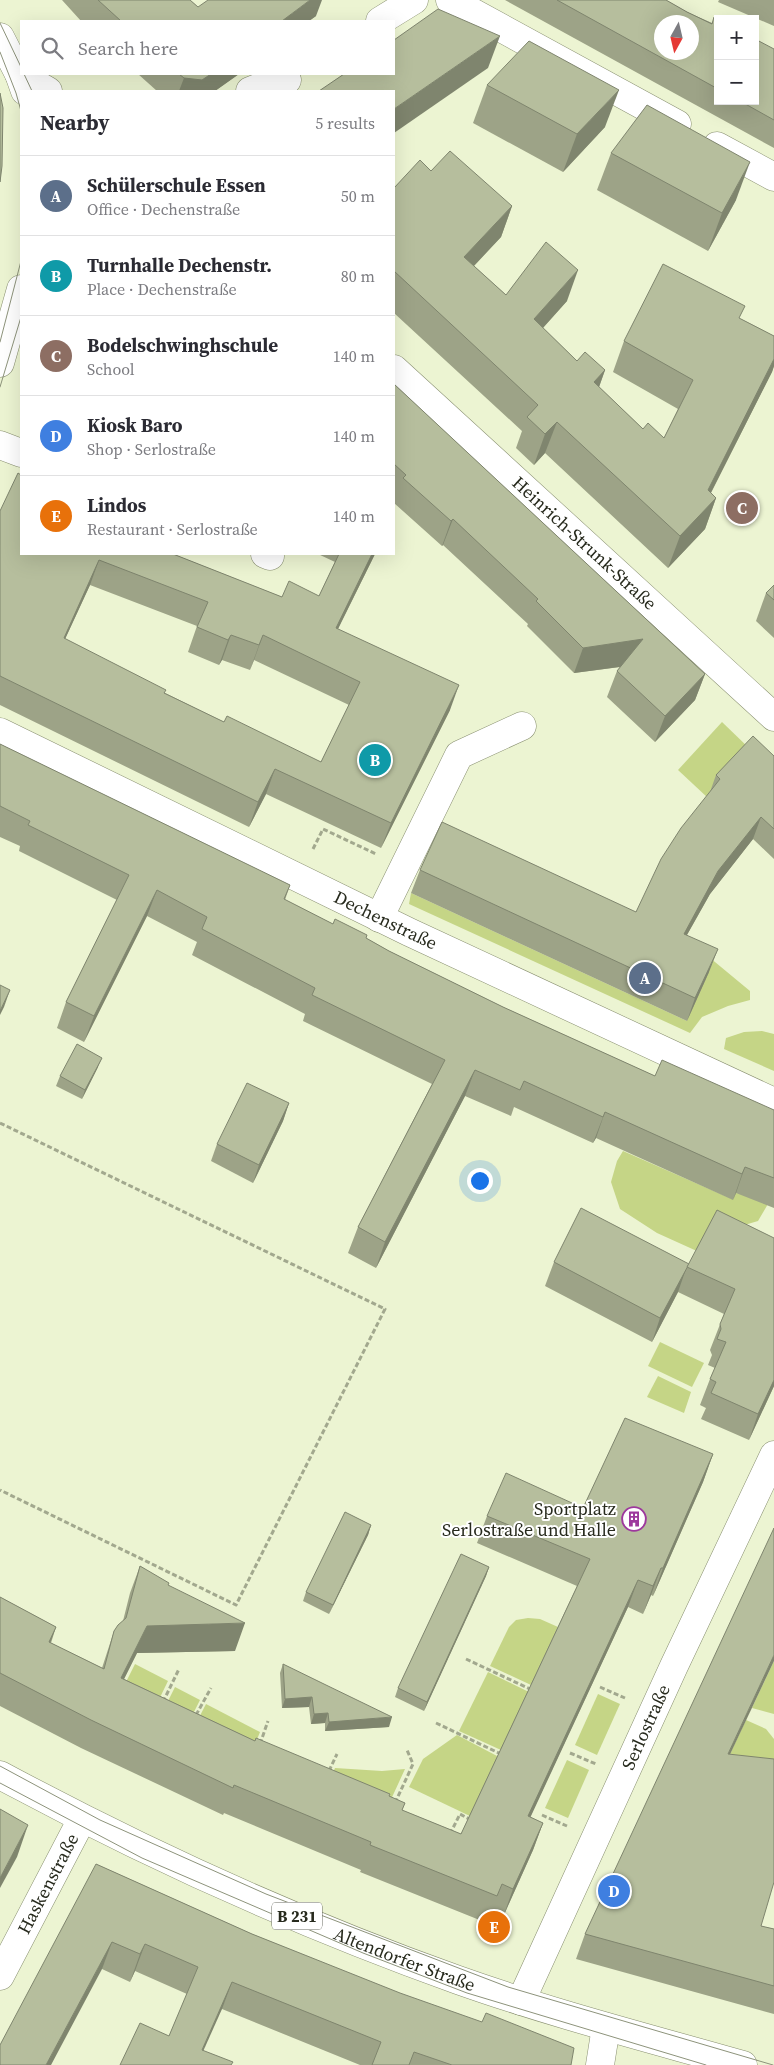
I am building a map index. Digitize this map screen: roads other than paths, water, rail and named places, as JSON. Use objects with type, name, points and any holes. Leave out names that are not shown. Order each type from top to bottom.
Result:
[{"type":"street","points":[[382,20],[414,0]]},
{"type":"street","points":[[450,0],[774,177]]},
{"type":"street","points":[[0,37],[22,82],[45,90]]},
{"type":"street","points":[[252,90],[265,85],[288,82]]},
{"type":"street","points":[[0,363],[20,293]]},
{"type":"street","name":"Heinrich-Strunk-Straße","points":[[395,370],[774,717]]},
{"type":"street","points":[[0,445],[20,453]]},
{"type":"street","points":[[379,918],[459,755],[522,726]]},
{"type":"street","name":"Dechenstraße","points":[[0,732],[379,918],[774,1102]]},
{"type":"street","name":"Serlostraße","points":[[521,2001],[674,1666],[774,1455]]},
{"type":"street","name":"Altendorfer Straße","points":[[0,1775],[82,1819],[262,1902],[364,1944],[458,1980],[521,2001],[743,2065]]},
{"type":"street","name":"Haskenstraße","points":[[0,1976],[82,1819]]},
{"type":"street","points":[[600,2065],[606,2027]]},
{"type":"tram line","points":[[0,23],[20,65]]},
{"type":"tram line","points":[[0,52],[20,107]]},
{"type":"tram line","points":[[24,75],[32,90]]},
{"type":"tram line","points":[[0,342],[20,265]]},
{"type":"tram line","points":[[0,387],[20,320]]},
{"type":"tram line","points":[[0,1766],[100,1820],[266,1894],[508,1987],[773,2065]]},
{"type":"tram line","points":[[0,1783],[142,1858],[363,1953],[467,1993],[706,2065]]},
{"type":"place","name":"Bodelschwinghschule","points":[[742,508]]},
{"type":"place","name":"Turnhalle Dechenstr.","points":[[375,760]]},
{"type":"place","name":"Schülerschule Essen","points":[[645,978]]},
{"type":"place","name":"Sportplatz Serlostraße und Halle","points":[[634,1519]]},
{"type":"place","name":"Kiosk Baro","points":[[614,1891]]},
{"type":"place","name":"Lindos","points":[[494,1927]]}]
